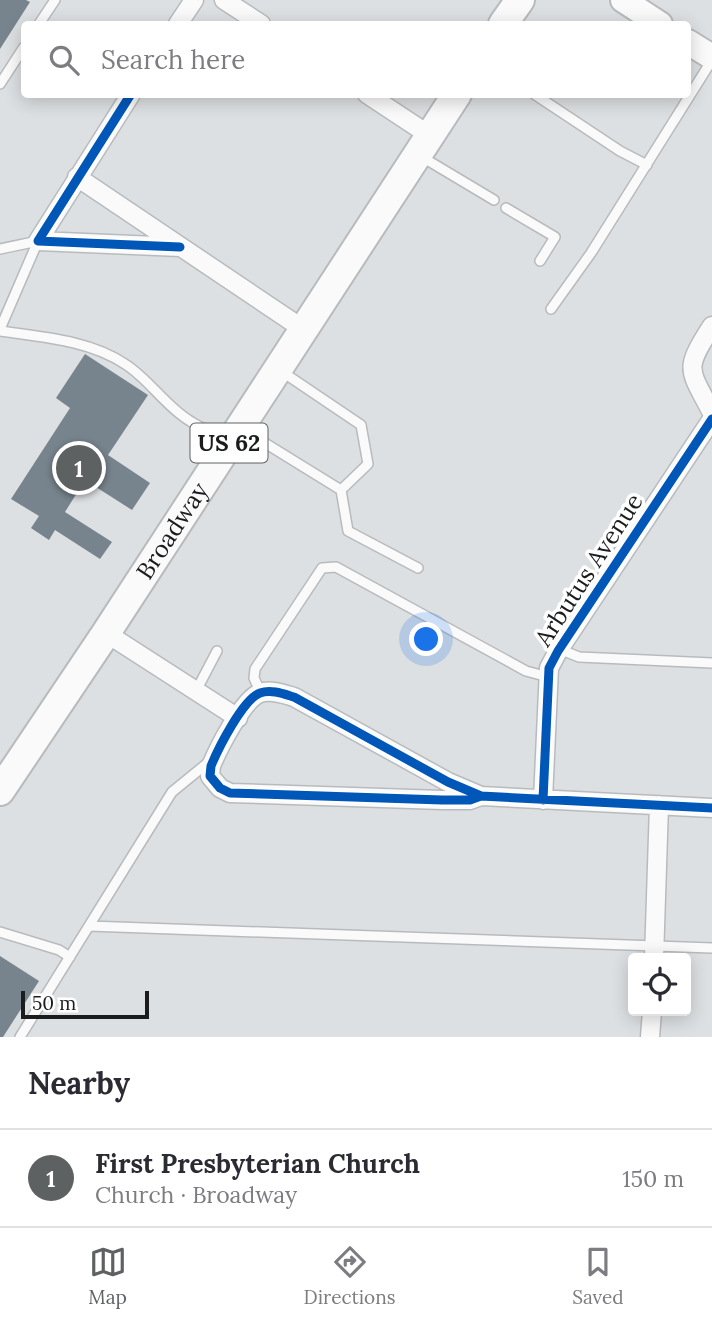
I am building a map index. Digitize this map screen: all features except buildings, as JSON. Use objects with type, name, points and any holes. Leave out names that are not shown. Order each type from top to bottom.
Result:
[{"type":"main road","points":[[505,21],[520,0]]},
{"type":"main road","name":"Broadway","points":[[0,790],[106,633],[454,98]]},
{"type":"street","points":[[180,21],[194,0]]},
{"type":"street","points":[[224,0],[256,21]]},
{"type":"street","points":[[623,0],[655,21]]},
{"type":"street","points":[[691,44],[712,59]]},
{"type":"street","points":[[128,98],[38,241],[180,247]]},
{"type":"street","points":[[371,98],[423,145]]},
{"type":"street","points":[[77,177],[303,329]]},
{"type":"street","name":"Arbutus Avenue","points":[[543,800],[549,668],[712,416],[691,365],[712,326]]},
{"type":"street","points":[[106,633],[238,718]]},
{"type":"street","points":[[481,796],[470,800],[442,800],[230,793],[220,788],[210,776],[214,758],[247,702],[261,693],[278,692],[294,697],[448,782],[481,796],[712,808]]},
{"type":"street","points":[[654,952],[659,806]]},
{"type":"street","points":[[650,1037],[652,1016]]},
{"type":"lane","points":[[41,21],[55,0]]},
{"type":"lane","points":[[0,84],[21,52]]},
{"type":"lane","points":[[691,93],[712,59]]},
{"type":"lane","points":[[540,98],[620,151],[647,165]]},
{"type":"lane","points":[[551,309],[591,253],[688,98]]},
{"type":"lane","points":[[423,145],[494,200]]},
{"type":"lane","points":[[506,208],[555,237],[540,261]]},
{"type":"lane","points":[[0,249],[38,241]]},
{"type":"lane","points":[[38,241],[0,330],[63,340],[124,363],[144,378],[189,421],[235,434],[341,490]]},
{"type":"lane","points":[[278,369],[361,425],[368,464],[341,490]]},
{"type":"lane","points":[[341,490],[348,531],[418,568]]},
{"type":"lane","points":[[261,693],[254,678],[255,669],[322,568],[336,568],[526,671],[548,677]]},
{"type":"lane","points":[[559,649],[579,657],[712,662]]},
{"type":"lane","points":[[196,691],[217,651]]},
{"type":"lane","points":[[20,1037],[172,792],[214,758]]},
{"type":"lane","points":[[89,926],[654,952],[712,948]]},
{"type":"lane","points":[[0,932],[60,950],[70,957]]},
{"type":"cycle path","points":[[128,98],[38,241],[180,247]]},
{"type":"cycle path","points":[[543,800],[549,668],[712,419]]},
{"type":"cycle path","points":[[481,796],[470,800],[442,800],[230,793],[220,788],[210,776],[214,758],[239,714],[253,697],[260,693],[273,692],[294,697],[448,782],[481,796],[712,808]]},
{"type":"place","name":"First Presbyterian Church","points":[[79,468]]}]
